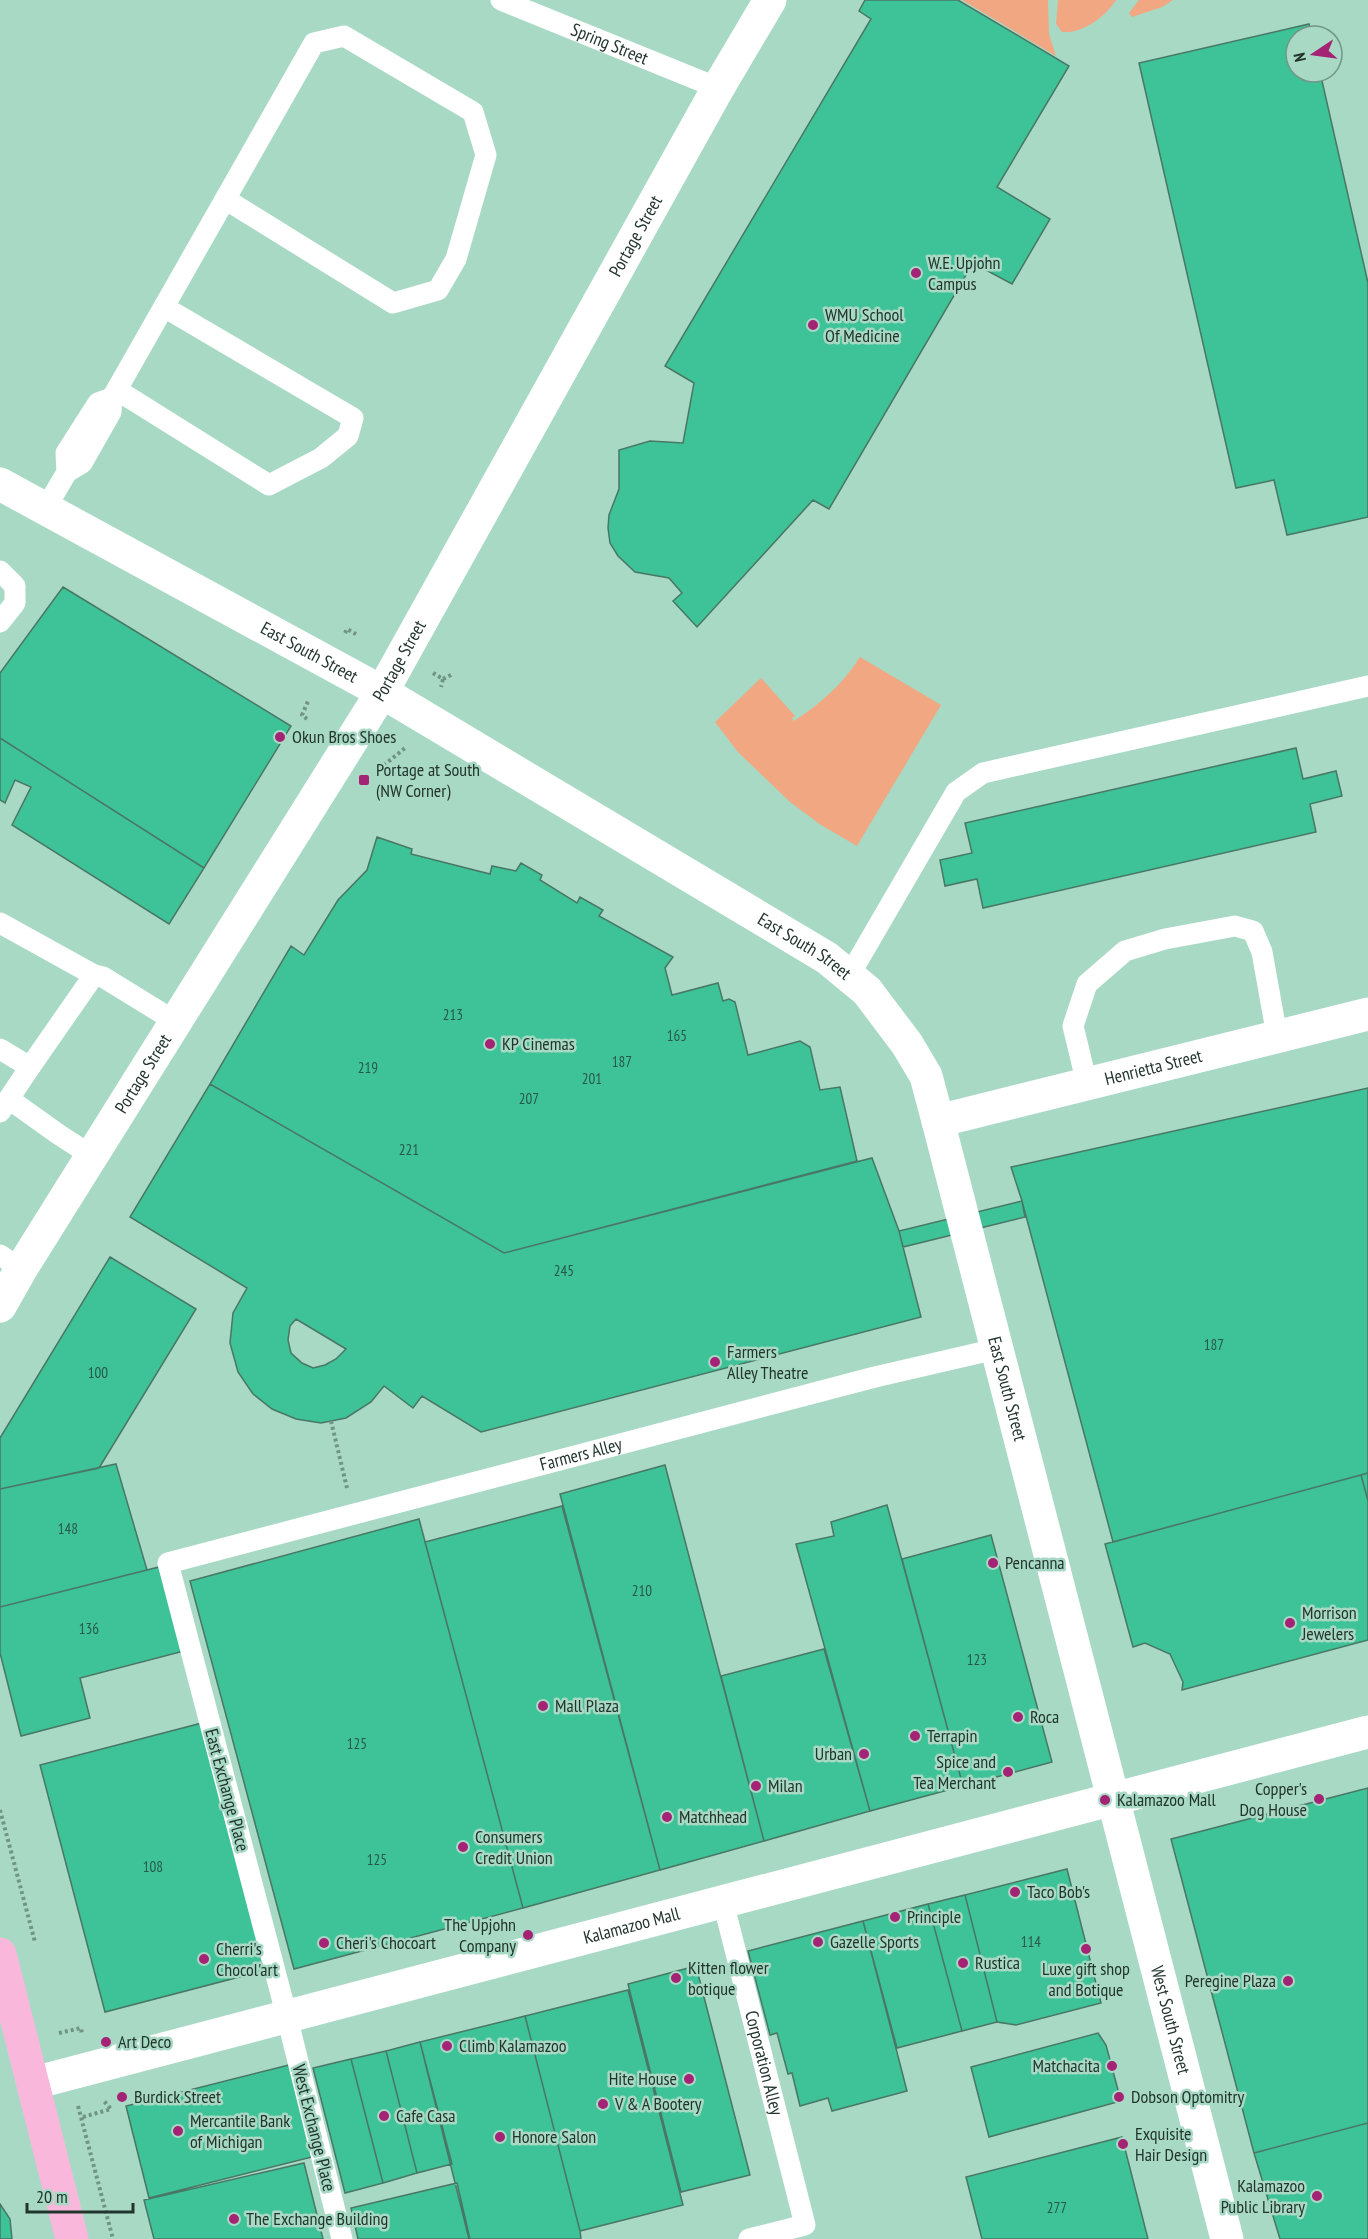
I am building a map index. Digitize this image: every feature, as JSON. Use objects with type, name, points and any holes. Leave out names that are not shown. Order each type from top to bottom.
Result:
[{"type":"main road","points":[[0,1954],[72,2239]]},
{"type":"street","name":"Portage Street","points":[[0,1305],[10,1262],[92,1155],[382,692],[718,88],[770,0]]},
{"type":"street","name":"East South Street","points":[[0,484],[382,692],[827,958],[867,991],[907,1044],[926,1076],[1114,1800]]},
{"type":"street","name":"Henrietta Street","points":[[939,1121],[1368,1014]]},
{"type":"street","name":"Kalamazoo Mall","points":[[34,2083],[1368,1732]]},
{"type":"street","name":"West South Street","points":[[1114,1800],[1227,2239]]},
{"type":"lane","name":"Spring Street","points":[[501,0],[718,88]]},
{"type":"lane","points":[[45,509],[67,472],[66,453],[98,403],[115,394],[225,199],[314,43],[344,36],[474,112],[486,155],[456,259],[438,290],[393,303],[225,199]]},
{"type":"lane","points":[[115,394],[269,485],[321,458],[348,436],[353,418],[164,307]]},
{"type":"lane","points":[[0,571],[15,585],[15,603],[0,622]]},
{"type":"lane","points":[[849,976],[956,792],[983,773],[1368,686]]},
{"type":"lane","points":[[0,923],[94,975],[103,977],[176,1022]]},
{"type":"lane","points":[[1087,1084],[1073,1026],[1087,984],[1125,951],[1164,939],[1235,926],[1253,931],[1262,952],[1277,1036]]},
{"type":"lane","points":[[92,1155],[5,1106],[94,975]]},
{"type":"lane","points":[[0,1049],[30,1067]]},
{"type":"lane","name":"Farmers Alley","points":[[168,1563],[875,1377],[996,1349]]},
{"type":"lane","name":"East Exchange Place","points":[[168,1563],[287,2017]]},
{"type":"lane","name":"Corporation Alley","points":[[723,1902],[805,2225],[749,2239]]},
{"type":"lane","name":"West Exchange Place","points":[[287,2017],[342,2239]]},
{"type":"path","points":[[347,629],[356,634]]},
{"type":"path","points":[[429,672],[443,679]]},
{"type":"path","points":[[440,691],[443,679],[453,674]]},
{"type":"path","points":[[307,719],[302,714],[309,699]]},
{"type":"path","points":[[371,758],[383,766],[405,748]]},
{"type":"path","points":[[331,1421],[347,1490]]},
{"type":"path","points":[[59,2033],[81,2028]]},
{"type":"path","points":[[83,2117],[111,2109]]},
{"type":"shaded area","points":[[962,0],[1048,0],[1049,34],[1056,56]]},
{"type":"shaded area","points":[[1058,0],[1116,0],[1093,23],[1078,30],[1062,32],[1056,24]]},
{"type":"shaded area","points":[[1139,0],[1173,0],[1162,7],[1132,17],[1129,13]]},
{"type":"shaded area","points":[[860,657],[941,705],[857,846],[821,825],[790,802],[738,752],[715,722],[761,678],[795,716],[792,718],[794,721],[830,693]]},
{"type":"building","name":"WMU School Of Medicine","points":[[865,0],[958,0],[1069,66],[997,187],[1050,219],[1012,284],[973,263],[829,509],[813,500],[697,627],[673,601],[682,593],[669,578],[635,572],[618,556],[610,543],[609,515],[619,489],[619,450],[650,441],[683,443],[694,383],[665,366],[871,19],[859,11]]},
{"type":"building","points":[[1284,30],[1284,84],[1323,84],[1368,283],[1368,517],[1287,535],[1274,480],[1236,488],[1139,63]]},
{"type":"building","points":[[63,587],[291,726],[204,868],[0,738],[0,673]]},
{"type":"building","points":[[0,738],[204,868],[169,924],[12,825],[31,787],[15,780],[5,803],[0,800]]},
{"type":"building","points":[[1296,748],[1303,779],[1336,771],[1342,796],[1310,804],[1316,832],[983,908],[977,879],[945,886],[940,860],[972,853],[965,823]]},
{"type":"building","name":"KP Cinemas","points":[[377,837],[412,849],[411,854],[490,874],[492,866],[516,871],[521,863],[542,875],[540,880],[577,903],[580,897],[603,910],[599,916],[673,957],[665,968],[672,995],[718,983],[723,1001],[729,999],[735,1002],[748,1055],[800,1041],[810,1047],[820,1090],[840,1087],[857,1161],[504,1253],[210,1084],[291,946],[304,955],[338,900],[367,870]]},
{"type":"building","points":[[210,1084],[504,1253],[872,1158],[899,1231],[921,1317],[481,1432],[422,1396],[413,1408],[384,1386],[371,1402],[346,1418],[321,1423],[296,1419],[272,1409],[253,1394],[238,1372],[230,1343],[233,1313],[247,1288],[130,1217]],"holes":[[[296,1319],[346,1349],[336,1359],[313,1368],[302,1363],[291,1353],[288,1340],[290,1326]]]},
{"type":"building","points":[[1368,1088],[1368,1473],[1113,1542],[1011,1167]]},
{"type":"building","points":[[1022,1201],[1025,1217],[903,1247],[899,1231]]},
{"type":"building","points":[[110,1257],[196,1309],[99,1468],[0,1489],[0,1438]]},
{"type":"building","points":[[116,1464],[147,1570],[0,1607],[0,1489]]},
{"type":"building","points":[[665,1465],[764,1841],[660,1870],[560,1494]]},
{"type":"building","points":[[1368,1473],[1368,1501],[1361,1475]]},
{"type":"building","points":[[1361,1475],[1368,1501],[1368,1640],[1182,1690],[1183,1682],[1170,1654],[1145,1643],[1133,1647],[1105,1544]]},
{"type":"building","points":[[887,1505],[963,1786],[870,1811],[796,1544],[834,1536],[831,1522]]},
{"type":"building","name":"Mall Plaza","points":[[562,1506],[660,1870],[523,1908],[425,1542]]},
{"type":"building","points":[[419,1519],[523,1908],[294,1969],[190,1581]]},
{"type":"building","points":[[991,1535],[1052,1762],[963,1786],[902,1559]]},
{"type":"building","points":[[163,1566],[184,1651],[80,1678],[90,1718],[21,1736],[0,1653],[0,1607]]},
{"type":"building","points":[[824,1649],[870,1811],[764,1841],[721,1676]]},
{"type":"building","points":[[202,1723],[266,1970],[105,2012],[40,1765]]},
{"type":"building","name":"Peregine Plaza","points":[[1368,1788],[1368,2123],[1254,2153],[1171,1839]]},
{"type":"building","points":[[1067,1869],[1101,2003],[1016,2025],[997,2022],[965,1895]]},
{"type":"building","name":"Rustica","points":[[965,1895],[997,2022],[962,2031],[928,1904]]},
{"type":"building","points":[[928,1904],[962,2031],[897,2048],[863,1921]]},
{"type":"building","points":[[863,1921],[907,2091],[832,2111],[828,2098],[800,2106],[792,2073],[788,2074],[777,2033],[770,2035],[748,1951]]},
{"type":"building","name":"Hite House","points":[[696,1966],[750,2175],[681,2192],[628,1984]]},
{"type":"building","name":"V & A Bootery","points":[[628,1990],[683,2205],[580,2231],[525,2016]]},
{"type":"building","name":"Honore Salon","points":[[525,2016],[581,2239],[469,2239],[420,2042]]},
{"type":"building","points":[[1098,2033],[1106,2045],[1121,2101],[989,2137],[971,2067]]},
{"type":"building","points":[[420,2042],[452,2164],[417,2173],[386,2051]]},
{"type":"building","name":"Cafe Casa","points":[[386,2051],[417,2173],[383,2183],[351,2059]]},
{"type":"building","points":[[351,2059],[383,2183],[345,2193],[313,2068]]},
{"type":"building","points":[[293,2064],[316,2156],[149,2198],[126,2106]]},
{"type":"building","name":"Kalamazoo Public Library","points":[[1368,2123],[1368,2239],[1280,2239],[1254,2153]]},
{"type":"building","points":[[1122,2137],[1148,2239],[982,2239],[966,2177]]},
{"type":"building","name":"The Exchange Building","points":[[304,2163],[323,2239],[154,2239],[144,2200]]},
{"type":"building","points":[[457,2183],[470,2239],[358,2239],[351,2208]]},
{"type":"building","points":[[0,2204],[10,2219],[12,2239],[0,2239]]},
{"type":"place","name":"W.E. Upjohn Campus","points":[[916,273]]},
{"type":"place","name":"WMU School Of Medicine","points":[[813,325]]},
{"type":"place","name":"Okun Bros Shoes","points":[[280,737]]},
{"type":"place","name":"Portage at South (NW Corner)","points":[[364,780]]},
{"type":"place","name":"KP Cinemas","points":[[490,1044]]},
{"type":"place","name":"Farmers Alley Theatre","points":[[715,1362]]},
{"type":"place","name":"Pencanna","points":[[993,1563]]},
{"type":"place","name":"Morrison Jewelers","points":[[1290,1623]]},
{"type":"place","name":"Mall Plaza","points":[[543,1706]]},
{"type":"place","name":"Roca","points":[[1018,1717]]},
{"type":"place","name":"Terrapin","points":[[915,1736]]},
{"type":"place","name":"Urban","points":[[864,1754]]},
{"type":"place","name":"Spice and Tea Merchant","points":[[1008,1772]]},
{"type":"place","name":"Milan","points":[[756,1786]]},
{"type":"place","name":"Copper's Dog House","points":[[1319,1799]]},
{"type":"place","name":"Kalamazoo Mall","points":[[1105,1800]]},
{"type":"place","name":"Matchhead","points":[[667,1817]]},
{"type":"place","name":"Consumers Credit Union","points":[[463,1847]]},
{"type":"place","name":"Taco Bob's","points":[[1015,1892]]},
{"type":"place","name":"Principle","points":[[895,1917]]},
{"type":"place","name":"The Upjohn Company","points":[[528,1935]]},
{"type":"place","name":"Gazelle Sports","points":[[818,1942]]},
{"type":"place","name":"Cheri's Chocoart","points":[[324,1943]]},
{"type":"place","name":"Luxe gift shop and Botique","points":[[1086,1949]]},
{"type":"place","name":"Cherri's Chocol'art","points":[[204,1959]]},
{"type":"place","name":"Rustica","points":[[963,1963]]},
{"type":"place","name":"Kitten flower botique","points":[[676,1978]]},
{"type":"place","name":"Peregine Plaza","points":[[1288,1981]]},
{"type":"place","name":"Art Deco","points":[[106,2042]]},
{"type":"place","name":"Climb Kalamazoo","points":[[447,2046]]},
{"type":"place","name":"Matchacita","points":[[1112,2066]]},
{"type":"place","name":"Hite House","points":[[689,2079]]},
{"type":"place","name":"Burdick Street","points":[[122,2097]]},
{"type":"place","name":"Dobson Optomitry","points":[[1119,2097]]},
{"type":"place","name":"V & A Bootery","points":[[603,2104]]},
{"type":"place","name":"Cafe Casa","points":[[384,2116]]},
{"type":"place","name":"Mercantile Bank of Michigan","points":[[178,2131]]},
{"type":"place","name":"Honore Salon","points":[[500,2137]]},
{"type":"place","name":"Exquisite Hair Design","points":[[1123,2144]]},
{"type":"place","name":"Kalamazoo Public Library","points":[[1317,2196]]},
{"type":"place","name":"The Exchange Building","points":[[234,2219]]}]
